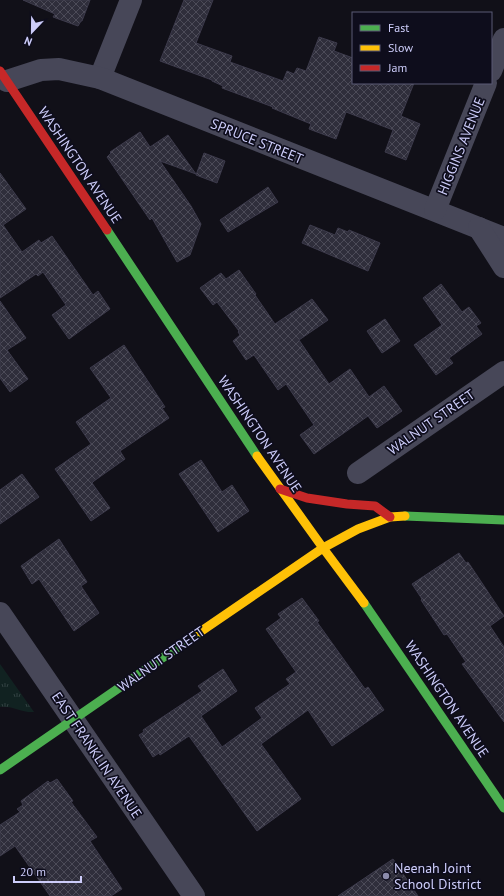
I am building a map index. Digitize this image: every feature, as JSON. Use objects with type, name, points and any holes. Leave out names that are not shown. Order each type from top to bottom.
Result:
[{"type":"main road","name":"WASHINGTON AVENUE","points":[[4,76],[280,489],[310,528],[322,548],[372,613],[504,808]]},
{"type":"main road","points":[[280,489],[307,498],[347,504],[375,506],[390,517]]},
{"type":"main road","name":"WALNUT STREET","points":[[0,770],[322,548],[358,529],[390,517],[414,516],[504,520]]},
{"type":"street","points":[[100,78],[131,0]]},
{"type":"street","points":[[492,69],[504,39]]},
{"type":"street","name":"SPRUCE STREET","points":[[4,76],[41,70],[59,69],[100,78],[504,238]]},
{"type":"street","name":"HIGGINS AVENUE","points":[[435,210],[486,84]]},
{"type":"street","points":[[478,228],[504,267]]},
{"type":"street","name":"WALNUT STREET","points":[[358,473],[504,372]]},
{"type":"street","name":"EAST FRANKLIN AVENUE","points":[[0,613],[194,896]]},
{"type":"green space","points":[[0,664],[34,712],[9,707],[0,707]]},
{"type":"building","points":[[23,0],[90,0],[82,21],[78,26],[53,17],[55,14]]},
{"type":"building","points":[[184,0],[213,0],[196,43],[232,56],[230,62],[283,81],[287,71],[294,74],[297,68],[306,71],[319,37],[337,43],[334,51],[352,58],[352,84],[414,84],[401,116],[420,124],[406,160],[385,152],[393,130],[346,112],[336,139],[309,129],[311,124],[272,108],[273,107],[222,88],[223,86],[212,80],[160,61]]},
{"type":"building","points":[[140,132],[150,147],[168,135],[196,174],[160,161],[191,206],[201,224],[190,255],[177,262],[152,218],[150,220],[107,157],[111,153],[110,152]]},
{"type":"building","points":[[204,153],[225,161],[217,183],[196,175]]},
{"type":"building","points":[[0,173],[26,209],[3,225],[22,252],[39,240],[41,243],[52,236],[93,295],[98,291],[110,309],[69,339],[52,315],[66,305],[43,272],[38,276],[36,274],[0,298]]},
{"type":"building","points":[[268,187],[278,202],[228,232],[220,220]]},
{"type":"building","points":[[310,225],[335,235],[338,228],[348,232],[349,230],[380,243],[368,271],[302,243]]},
{"type":"building","points":[[239,270],[275,324],[312,299],[328,320],[299,340],[329,384],[350,369],[369,397],[384,386],[402,411],[377,428],[368,416],[314,454],[300,435],[314,425],[286,384],[278,390],[254,355],[246,360],[233,341],[240,335],[238,332],[239,331],[217,302],[213,305],[200,288],[221,273],[226,279]]},
{"type":"building","points":[[441,284],[462,312],[469,307],[481,323],[476,326],[482,334],[449,358],[453,363],[436,375],[414,345],[442,325],[423,298]]},
{"type":"building","points":[[0,301],[26,338],[7,350],[28,379],[10,392],[0,378]]},
{"type":"building","points":[[385,319],[400,341],[382,353],[367,331]]},
{"type":"building","points":[[124,345],[165,407],[162,408],[169,418],[120,451],[125,459],[92,483],[110,508],[91,521],[55,469],[91,444],[76,422],[111,398],[90,368]]},
{"type":"building","points":[[201,460],[222,492],[232,485],[249,511],[218,532],[179,474]]},
{"type":"building","points":[[22,474],[39,497],[0,524],[0,490]]},
{"type":"building","points":[[59,539],[87,582],[81,586],[99,613],[74,631],[39,579],[32,584],[21,566]]},
{"type":"building","points":[[459,553],[466,563],[468,562],[504,616],[490,626],[504,647],[504,722],[462,664],[466,662],[447,634],[444,635],[412,584]]},
{"type":"building","points":[[302,598],[319,621],[317,622],[365,689],[368,687],[384,710],[332,746],[308,710],[261,744],[301,799],[257,831],[189,736],[160,755],[159,753],[153,757],[139,735],[144,732],[143,730],[202,691],[198,686],[223,669],[237,691],[201,716],[222,747],[262,718],[255,708],[290,684],[286,679],[296,672],[266,629],[281,618],[278,614]]},
{"type":"building","points":[[57,779],[73,801],[71,802],[97,837],[90,841],[122,889],[111,896],[50,896],[15,846],[0,856],[0,825],[20,812],[17,809],[23,805],[21,801],[48,781],[50,783]]},
{"type":"building","name":"Neenah Joint School District","points":[[393,859],[418,896],[338,896]]},
{"type":"traffic: fast","points":[[107,230],[257,456]]},
{"type":"traffic: fast","points":[[405,516],[504,520]]},
{"type":"traffic: fast","points":[[364,603],[504,808]]},
{"type":"traffic: fast","points":[[0,770],[200,632]]},
{"type":"traffic: slow","points":[[257,456],[364,603]]},
{"type":"traffic: slow","points":[[200,632],[323,548],[358,529],[390,517],[405,516]]},
{"type":"traffic: jam","points":[[0,71],[107,230]]},
{"type":"traffic: jam","points":[[280,489],[307,498],[347,504],[375,506],[390,517]]},
{"type":"place","name":"Neenah Joint School District","points":[[386,876]]}]
